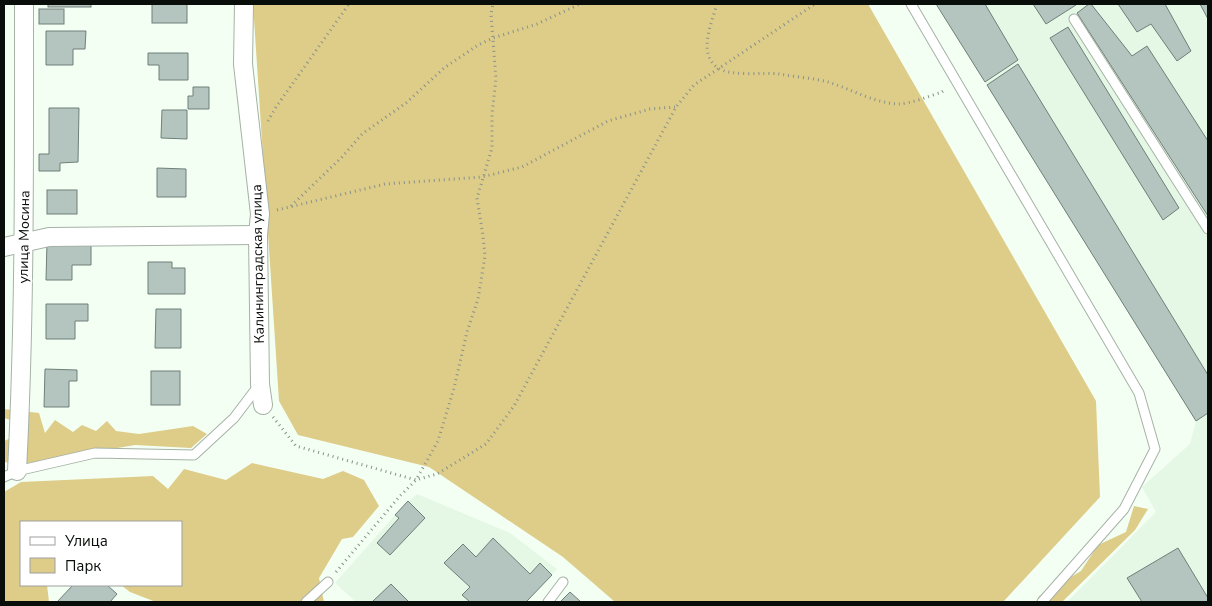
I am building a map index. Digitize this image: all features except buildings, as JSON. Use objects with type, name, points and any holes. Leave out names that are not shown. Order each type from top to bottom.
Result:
[{"type":"street","name":"улица Мосина","points":[[10,474],[22,381],[24,4]]},
{"type":"street","name":"Калининградская улица","points":[[244,4],[243,64],[260,214],[258,236],[260,384],[264,405]]},
{"type":"street","points":[[4,247],[49,237],[258,236]]},
{"type":"lane","points":[[912,4],[1139,392],[1155,449],[1124,509],[1042,602]]},
{"type":"lane","points":[[1074,19],[1208,229]]},
{"type":"lane","points":[[10,474],[95,452],[194,456],[234,418],[260,384]]},
{"type":"lane","points":[[306,602],[328,582]]},
{"type":"lane","points":[[548,602],[563,582]]},
{"type":"path","points":[[267,124],[276,107],[349,4]]},
{"type":"path","points":[[328,582],[399,497],[416,480],[438,441],[454,388],[467,332],[478,299],[484,256],[477,198],[492,148],[492,114],[496,79],[490,14],[492,4]]},
{"type":"path","points":[[290,206],[342,157],[362,134],[406,103],[444,68],[478,44],[537,24],[580,4]]},
{"type":"path","points":[[717,4],[709,33],[707,50],[711,60],[718,68],[732,73],[772,73],[827,82],[886,103],[900,104],[942,92],[957,81]]},
{"type":"path","points":[[264,405],[296,446],[416,480],[437,474],[486,444],[514,406],[676,107],[694,85],[815,4]]},
{"type":"path","points":[[260,214],[385,184],[482,177],[522,168],[608,121],[650,109],[676,107]]},
{"type":"shaded area","points":[[936,4],[1208,4],[1208,602],[1067,602],[1156,512],[1142,487],[1190,444],[1196,421]]},
{"type":"shaded area","points":[[417,494],[510,533],[557,569],[526,602],[356,602],[335,583],[395,515]]},
{"type":"green space","points":[[253,4],[868,4],[1096,401],[1100,497],[1003,602],[615,602],[563,557],[429,467],[298,435],[279,401]]},
{"type":"green space","points":[[4,409],[39,413],[45,433],[55,420],[73,432],[82,425],[96,431],[107,421],[116,431],[139,434],[193,426],[207,434],[191,448],[135,445],[22,464],[4,462],[4,441],[25,432],[23,424],[4,418]]},
{"type":"green space","points":[[252,463],[323,479],[343,471],[364,480],[379,506],[353,537],[342,539],[319,578],[324,602],[156,602],[130,592],[122,586],[182,586],[182,521],[20,521],[20,586],[47,586],[49,602],[4,602],[4,492],[21,482],[153,476],[168,489],[184,469],[226,480]]},
{"type":"green space","points":[[1134,506],[1148,509],[1135,530],[1062,602],[1036,602],[1039,596],[1081,571],[1098,545],[1126,532]]}]
